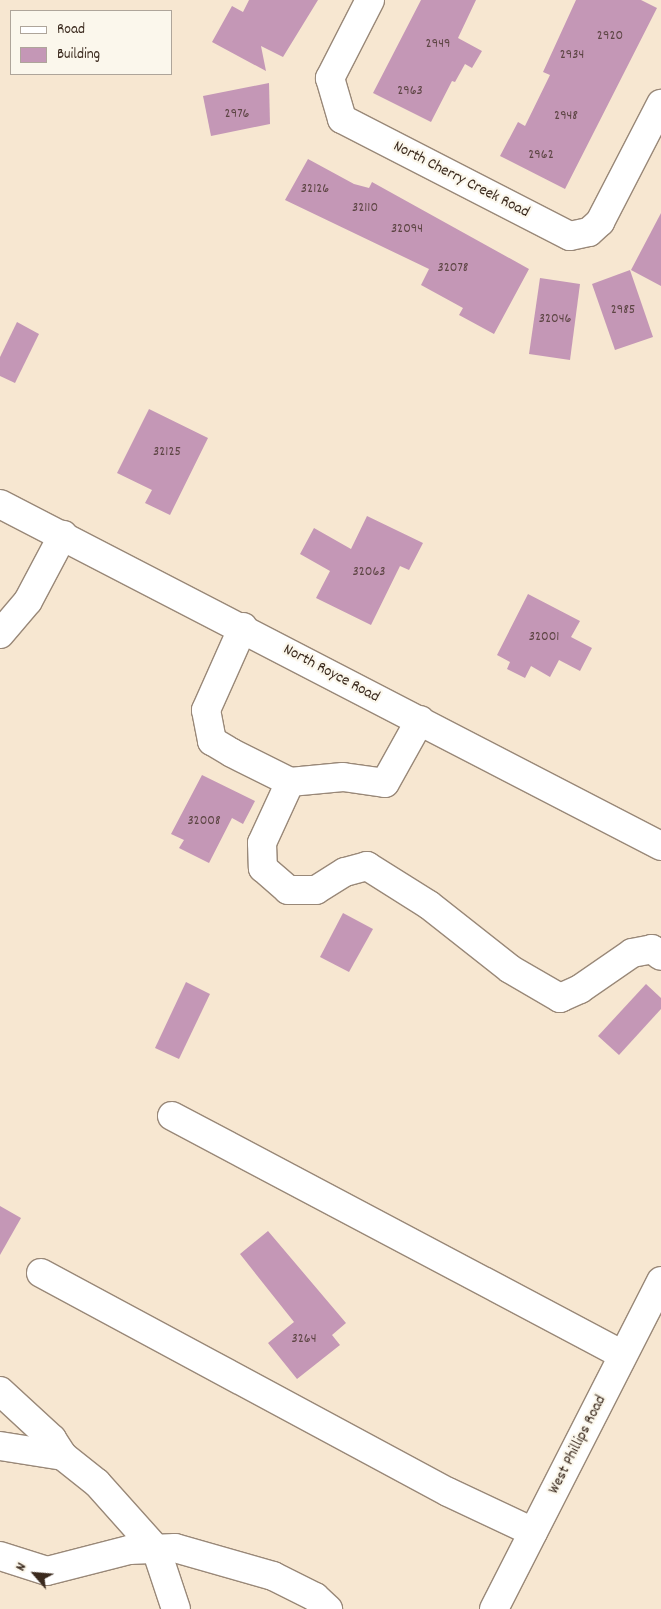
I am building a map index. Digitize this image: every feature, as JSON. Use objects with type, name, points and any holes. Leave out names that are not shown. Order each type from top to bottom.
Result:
[{"type":"street","name":"North Cherry Creek Road","points":[[370,0],[330,78],[333,97],[342,119],[570,236],[589,232],[600,222],[661,104]]},
{"type":"street","name":"North Royce Road","points":[[0,504],[243,627],[661,846]]},
{"type":"street","points":[[0,634],[28,601],[63,535]]},
{"type":"street","points":[[243,627],[206,710],[212,741],[290,782],[343,777],[385,783],[420,720]]},
{"type":"street","points":[[290,782],[262,843],[263,868],[288,890],[316,890],[345,872],[367,866],[429,905],[510,969],[560,998],[580,989],[632,954],[652,949],[661,956]]},
{"type":"street","points":[[172,1116],[623,1355]]},
{"type":"street","points":[[42,1273],[448,1492],[534,1532]]},
{"type":"street","name":"West Phillips Road","points":[[494,1609],[661,1281]]},
{"type":"street","points":[[0,1391],[34,1420],[63,1456],[97,1483],[156,1549],[176,1609]]},
{"type":"street","points":[[0,1446],[63,1456]]},
{"type":"street","points":[[0,1556],[47,1571],[129,1550],[176,1548],[273,1576],[315,1597],[328,1609]]},
{"type":"building","points":[[249,0],[318,0],[283,57],[261,46],[266,71],[212,42],[232,6],[243,12]]},
{"type":"building","points":[[421,0],[476,0],[458,38],[482,51],[472,68],[465,64],[455,82],[452,81],[431,122],[373,93]]},
{"type":"building","points":[[576,0],[641,0],[657,8],[565,189],[500,156],[518,122],[525,126],[550,75],[543,72]]},
{"type":"building","points":[[269,83],[270,124],[211,136],[203,96]]},
{"type":"building","points":[[308,159],[354,184],[369,188],[372,182],[529,269],[494,334],[459,315],[463,308],[421,285],[429,269],[285,200]]},
{"type":"building","points":[[661,213],[661,286],[631,270]]},
{"type":"building","points":[[630,270],[653,337],[615,350],[592,284]]},
{"type":"building","points":[[540,278],[580,284],[570,360],[529,354]]},
{"type":"building","points":[[17,322],[39,334],[15,383],[0,376],[0,357]]},
{"type":"building","points":[[149,409],[208,438],[170,515],[145,503],[152,490],[117,473]]},
{"type":"building","points":[[367,516],[423,543],[409,570],[400,566],[371,625],[316,598],[330,571],[300,554],[314,528],[351,549]]},
{"type":"building","points":[[528,594],[580,621],[571,637],[592,648],[580,671],[559,660],[550,677],[531,666],[525,678],[507,669],[510,662],[497,655]]},
{"type":"building","points":[[202,775],[255,801],[243,824],[232,818],[209,863],[179,848],[184,840],[171,834]]},
{"type":"building","points":[[343,913],[373,929],[349,972],[320,957]]},
{"type":"building","points":[[186,982],[210,994],[179,1059],[155,1048]]},
{"type":"building","points":[[646,984],[661,998],[661,1009],[619,1055],[598,1036]]},
{"type":"building","points":[[0,1206],[21,1218],[0,1255]]},
{"type":"building","points":[[268,1231],[346,1323],[332,1335],[340,1345],[297,1379],[268,1343],[294,1322],[240,1254]]}]
